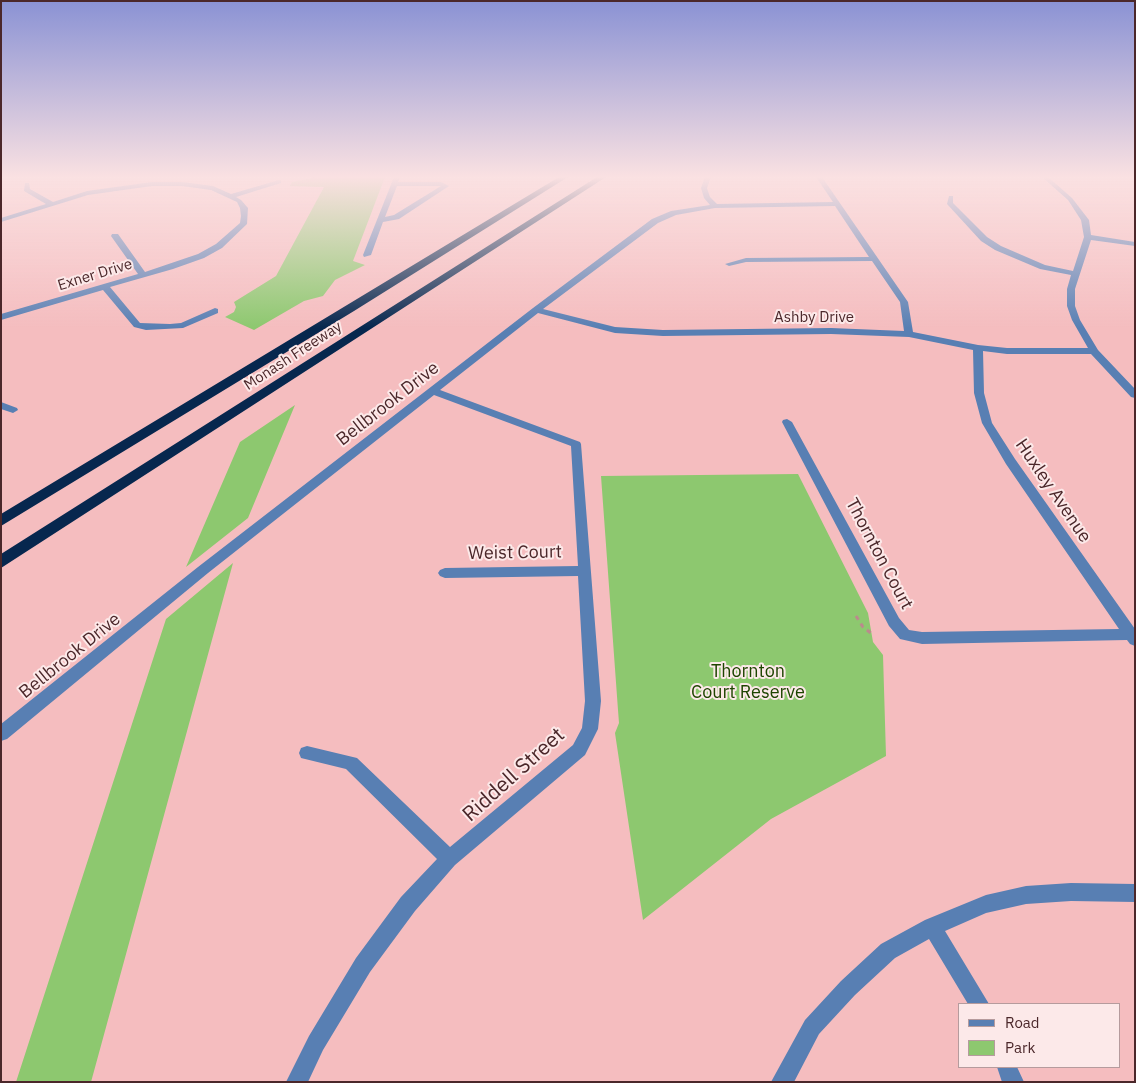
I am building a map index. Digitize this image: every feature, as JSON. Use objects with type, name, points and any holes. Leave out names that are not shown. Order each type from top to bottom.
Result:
[{"type":"highway","name":"Monash Freeway","points":[[1,521],[481,228]]},
{"type":"highway","name":"Monash Freeway","points":[[1,562],[522,228]]},
{"type":"street","name":"Exner Drive","points":[[1,317],[105,287],[201,256],[219,246],[239,228]]},
{"type":"street","points":[[367,255],[378,228]]},
{"type":"street","name":"Bellbrook Drive","points":[[1,734],[203,570],[536,310],[646,228]]},
{"type":"street","points":[[854,228],[904,302],[909,334]]},
{"type":"street","points":[[973,228],[984,239],[998,248],[1042,267],[1076,274]]},
{"type":"street","points":[[1086,228],[1088,237],[1071,289],[1071,306],[1082,334],[1094,351],[1135,395]]},
{"type":"street","points":[[115,236],[144,275]]},
{"type":"street","points":[[1088,237],[1135,244]]},
{"type":"street","points":[[729,264],[746,260],[875,259]]},
{"type":"street","points":[[105,287],[137,325],[146,327],[184,325],[215,311]]},
{"type":"street","name":"Ashby Drive","points":[[536,310],[615,330],[662,333],[831,331],[909,334],[978,348],[1007,351],[1094,351]]},
{"type":"street","name":"Huxley Avenue","points":[[978,348],[979,393],[986,423],[1010,461],[1133,637]]},
{"type":"street","name":"Riddell Street","points":[[297,1082],[316,1042],[364,965],[408,904],[449,859],[558,770],[579,750],[590,729],[593,702],[576,444],[433,391]]},
{"type":"street","points":[[1,405],[13,410]]},
{"type":"street","name":"Thornton Court","points":[[787,422],[894,622],[905,635],[922,638],[1133,637]]},
{"type":"street","name":"Weist Court","points":[[445,573],[585,571]]},
{"type":"street","points":[[307,753],[352,763],[449,859]]},
{"type":"street","points":[[782,1082],[812,1027],[848,988],[888,951],[932,927],[986,904],[1026,895],[1070,892],[1135,893]]},
{"type":"street","points":[[932,927],[979,1003]]},
{"type":"street","points":[[1007,1068],[1013,1082]]},
{"type":"path","points":[[856,616],[862,627],[872,634]]},
{"type":"green space","points":[[302,228],[366,228],[353,261],[365,265],[335,280],[323,296],[304,301],[254,330],[225,317],[234,312],[236,307],[234,302],[276,276]]},
{"type":"green space","points":[[295,405],[248,518],[186,567],[240,442]]},
{"type":"green space","name":"Thornton Court Reserve","points":[[798,474],[868,613],[873,642],[883,655],[886,756],[771,819],[643,920],[615,733],[619,723],[601,476]]},
{"type":"green space","points":[[233,563],[91,1082],[16,1082],[166,619]]}]
